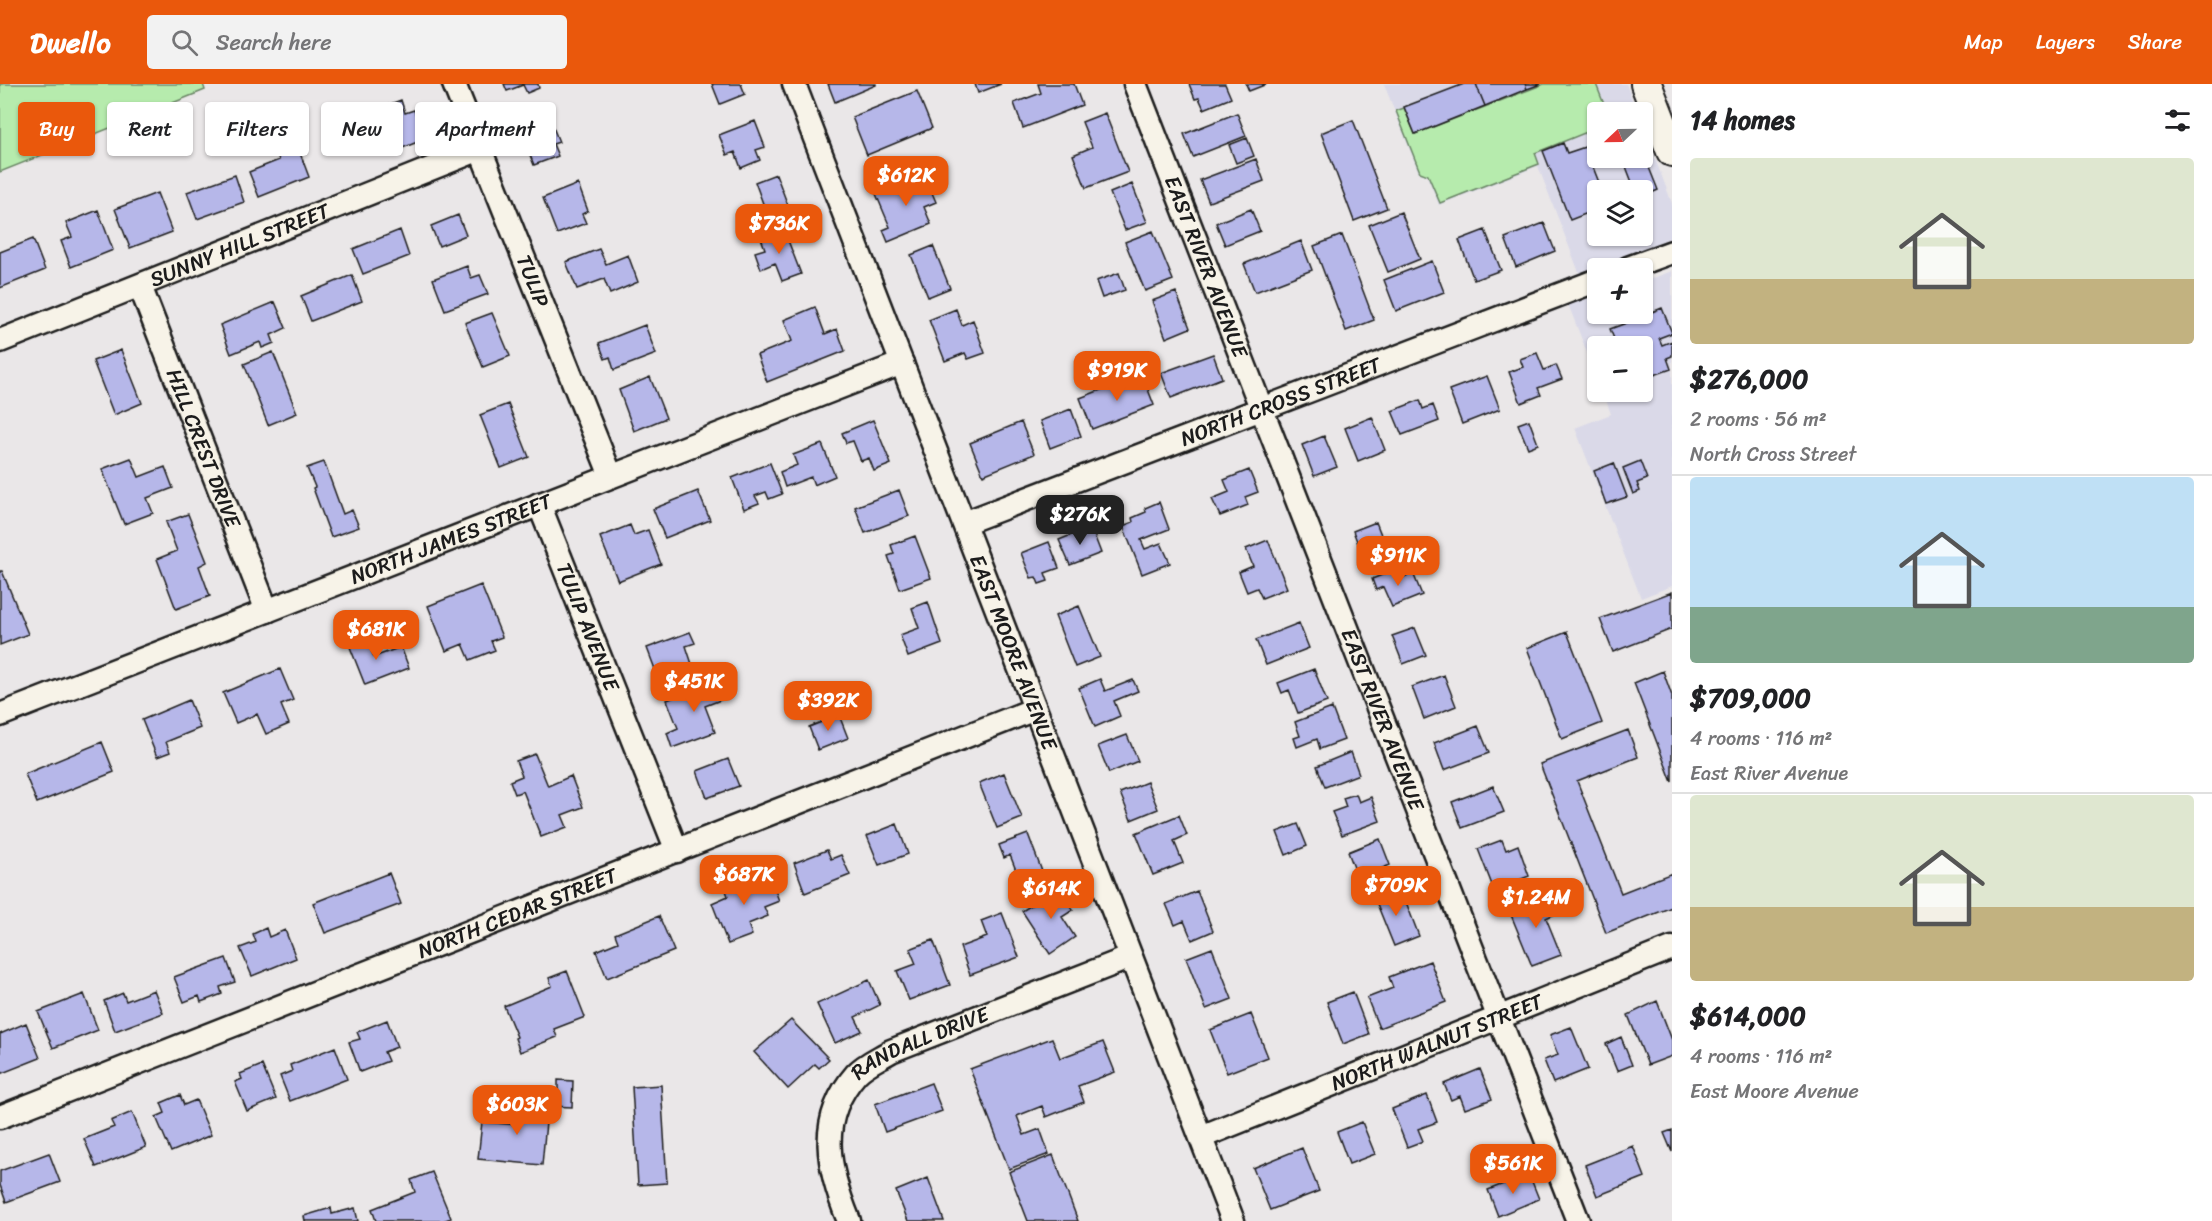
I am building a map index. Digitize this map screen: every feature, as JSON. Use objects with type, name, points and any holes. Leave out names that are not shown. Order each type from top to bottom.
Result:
[{"type":"main road","points":[[1646,84],[1672,151]]},
{"type":"street","name":"TULIP","points":[[454,84],[461,102]]},
{"type":"street","name":"EAST MOORE AVENUE","points":[[794,84],[1233,1221]]},
{"type":"street","name":"EAST RIVER AVENUE","points":[[1135,84],[1578,1221]]},
{"type":"street","name":"SUNNY HILL STREET","points":[[0,341],[463,156]]},
{"type":"street","name":"TULIP","points":[[483,156],[611,476]]},
{"type":"street","points":[[1653,259],[1672,252]]},
{"type":"street","name":"NORTH CROSS STREET","points":[[964,523],[1587,284]]},
{"type":"street","name":"HILL CREST DRIVE","points":[[141,286],[267,611]]},
{"type":"street","name":"NORTH JAMES STREET","points":[[0,715],[902,363]]},
{"type":"street","name":"TULIP AVENUE","points":[[539,504],[677,851]]},
{"type":"street","name":"NORTH CEDAR STREET","points":[[0,1117],[1035,710]]},
{"type":"street","name":"NORTH WALNUT STREET","points":[[1201,1137],[1672,948]]},
{"type":"street","name":"RANDALL DRIVE","points":[[849,1221],[835,1188],[829,1149],[835,1106],[857,1072],[891,1051],[1131,957]]},
{"type":"shaded area","points":[[1384,84],[1626,84],[1633,102],[1587,102],[1587,168],[1653,168],[1653,153],[1672,203],[1672,237],[1653,245],[1653,180],[1587,180],[1587,246],[1650,246],[1621,258],[1587,258],[1587,272],[1580,275],[1538,166],[1439,205],[1427,176],[1419,173]]},
{"type":"shaded area","points":[[1672,271],[1672,586],[1641,598],[1575,428],[1611,414],[1607,402],[1653,402],[1653,336],[1587,336],[1587,352],[1568,304],[1587,296],[1587,324],[1653,324],[1653,278]]},
{"type":"green space","points":[[0,84],[203,84],[205,90],[175,102],[107,102],[107,129],[95,134],[95,102],[18,102],[18,156],[40,156],[0,172]]},
{"type":"green space","points":[[1544,84],[1596,84],[1603,102],[1587,102],[1587,132],[1535,153],[1539,164],[1440,203],[1428,175],[1420,172],[1396,111],[1404,108],[1415,134]]},
{"type":"building","points":[[504,84],[538,84],[539,88],[527,93],[523,85],[507,91]]},
{"type":"building","points":[[712,84],[741,84],[745,94],[720,104]]},
{"type":"building","points":[[828,84],[876,84],[876,85],[835,102]]},
{"type":"building","points":[[975,84],[1001,84],[978,93]]},
{"type":"building","points":[[1038,84],[1074,84],[1082,105],[1023,128],[1014,103],[1041,93]]},
{"type":"building","points":[[1189,84],[1225,84],[1231,98],[1204,109],[1199,98],[1195,99]]},
{"type":"building","points":[[1246,84],[1267,84],[1249,91]]},
{"type":"building","points":[[1464,84],[1476,84],[1485,106],[1415,134],[1404,107]]},
{"type":"building","points":[[1476,84],[1525,84],[1527,89],[1485,106]]},
{"type":"building","points":[[1525,84],[1541,84],[1527,89]]},
{"type":"building","points":[[917,91],[932,128],[867,155],[852,117]]},
{"type":"building","points":[[403,106],[405,113],[414,110],[415,113],[415,143],[403,148]]},
{"type":"building","points":[[1105,113],[1128,172],[1086,188],[1073,155],[1092,147],[1082,122]]},
{"type":"building","points":[[1237,113],[1246,136],[1193,157],[1184,134]]},
{"type":"building","points":[[1353,120],[1387,208],[1354,221],[1321,133]]},
{"type":"building","points":[[755,121],[765,147],[756,150],[760,160],[741,168],[735,152],[727,155],[719,135]]},
{"type":"building","points":[[1247,138],[1254,156],[1236,163],[1229,145]]},
{"type":"building","points":[[1563,143],[1567,153],[1585,147],[1587,168],[1593,168],[1598,180],[1587,180],[1587,213],[1570,220],[1543,151]]},
{"type":"building","points":[[556,151],[558,156],[534,165],[530,156],[556,156]]},
{"type":"building","points":[[277,156],[301,156],[309,177],[259,197],[249,172],[279,160]]},
{"type":"building","points":[[1256,159],[1264,181],[1209,202],[1200,180]]},
{"type":"building","points":[[1627,168],[1649,168],[1658,190],[1653,192],[1653,180],[1631,180]]},
{"type":"building","points":[[776,174],[792,216],[762,228],[756,212],[765,209],[755,182]]},
{"type":"building","points":[[924,174],[936,202],[924,207],[931,224],[888,242],[883,230],[890,227],[876,194]]},
{"type":"building","points":[[235,175],[244,202],[197,219],[187,192]]},
{"type":"building","points":[[578,184],[588,211],[582,214],[586,223],[557,234],[543,198]]},
{"type":"building","points":[[1132,184],[1147,222],[1125,230],[1110,193]]},
{"type":"building","points":[[157,193],[172,232],[130,248],[115,209]]},
{"type":"building","points":[[1251,209],[1260,231],[1225,245],[1216,223]]},
{"type":"building","points":[[98,210],[113,250],[71,267],[61,241],[72,237],[66,223]]},
{"type":"building","points":[[1401,212],[1420,259],[1388,272],[1369,225]]},
{"type":"building","points":[[458,215],[466,235],[439,246],[431,226]]},
{"type":"building","points":[[1544,223],[1555,251],[1516,267],[1505,238]]},
{"type":"building","points":[[400,230],[409,256],[363,274],[353,249]]},
{"type":"building","points":[[784,230],[801,274],[782,281],[775,263],[761,269],[755,252],[765,249],[761,238]]},
{"type":"building","points":[[1485,230],[1501,270],[1474,280],[1459,240]]},
{"type":"building","points":[[1153,231],[1173,280],[1145,291],[1125,242]]},
{"type":"building","points":[[1342,235],[1374,320],[1346,331],[1314,246]]},
{"type":"building","points":[[33,239],[45,270],[0,288],[0,252]]},
{"type":"building","points":[[1301,241],[1312,270],[1255,292],[1244,264]]},
{"type":"building","points":[[933,246],[950,288],[928,297],[911,255]]},
{"type":"building","points":[[599,249],[606,264],[628,255],[638,282],[610,294],[604,279],[577,289],[566,262]]},
{"type":"building","points":[[1432,261],[1444,292],[1396,311],[1384,280]]},
{"type":"building","points":[[467,266],[471,278],[480,275],[488,294],[445,310],[433,279]]},
{"type":"building","points":[[1119,273],[1125,290],[1102,298],[1096,281]]},
{"type":"building","points":[[352,275],[362,301],[311,321],[301,296]]},
{"type":"building","points":[[1176,292],[1190,328],[1166,338],[1152,301]]},
{"type":"building","points":[[275,302],[286,328],[271,335],[274,343],[262,348],[260,342],[231,354],[220,325]]},
{"type":"building","points":[[815,307],[825,334],[837,329],[845,351],[767,382],[757,355],[792,341],[784,320]]},
{"type":"building","points":[[1662,308],[1672,333],[1659,338],[1662,345],[1672,341],[1672,356],[1667,358],[1671,369],[1653,375],[1653,336],[1613,336],[1610,329],[1624,324],[1653,324],[1653,312]]},
{"type":"building","points":[[956,309],[962,325],[973,320],[985,353],[968,359],[965,353],[945,361],[929,320]]},
{"type":"building","points":[[492,313],[510,356],[483,367],[465,323]]},
{"type":"building","points":[[645,325],[656,354],[614,370],[610,357],[605,359],[599,343]]},
{"type":"building","points":[[121,350],[142,403],[114,415],[93,361]]},
{"type":"building","points":[[273,352],[297,413],[268,425],[244,364]]},
{"type":"building","points":[[1537,353],[1544,370],[1556,365],[1562,379],[1538,388],[1541,395],[1521,403],[1509,372],[1523,367],[1520,359]]},
{"type":"building","points":[[1213,354],[1222,378],[1171,398],[1161,373]]},
{"type":"building","points":[[1142,374],[1154,405],[1092,429],[1080,398]]},
{"type":"building","points":[[1487,376],[1500,409],[1462,424],[1449,390]]},
{"type":"building","points":[[650,377],[666,418],[634,431],[619,390]]},
{"type":"building","points":[[1420,400],[1423,409],[1433,405],[1439,421],[1402,435],[1392,411]]},
{"type":"building","points":[[508,404],[529,457],[501,468],[480,415]]},
{"type":"building","points":[[1071,409],[1081,436],[1050,448],[1040,421]]},
{"type":"building","points":[[1372,417],[1385,450],[1358,461],[1345,428]]},
{"type":"building","points":[[873,420],[891,464],[874,471],[869,458],[861,461],[853,441],[846,443],[842,433]]},
{"type":"building","points":[[1529,420],[1538,444],[1528,448],[1518,424]]},
{"type":"building","points":[[1021,422],[1034,454],[983,475],[970,443]]},
{"type":"building","points":[[1324,436],[1337,467],[1314,476],[1302,445]]},
{"type":"building","points":[[822,444],[835,476],[814,485],[811,477],[785,487],[780,472],[797,465],[793,455]]},
{"type":"building","points":[[131,458],[139,477],[165,467],[173,488],[147,498],[153,513],[124,524],[102,469]]},
{"type":"building","points":[[1640,461],[1647,479],[1637,483],[1640,491],[1633,494],[1623,468]]},
{"type":"building","points":[[324,462],[343,514],[352,510],[359,527],[331,537],[307,468]]},
{"type":"building","points":[[770,463],[782,494],[769,499],[766,492],[755,496],[759,503],[744,509],[732,478]]},
{"type":"building","points":[[1614,463],[1627,497],[1606,504],[1594,471]]},
{"type":"building","points":[[1249,470],[1258,492],[1245,497],[1248,505],[1220,516],[1212,499],[1229,492],[1224,480]]},
{"type":"building","points":[[899,490],[909,516],[865,533],[855,507]]},
{"type":"building","points":[[698,491],[710,520],[665,538],[653,509]]},
{"type":"building","points":[[1159,502],[1169,529],[1141,540],[1145,549],[1161,543],[1170,563],[1142,574],[1123,526],[1133,522],[1132,518],[1146,512],[1145,508]]},
{"type":"building","points":[[188,514],[207,562],[199,566],[210,596],[176,609],[157,559],[177,551],[166,522]]},
{"type":"building","points":[[1376,522],[1387,550],[1364,559],[1353,531]]},
{"type":"building","points":[[630,525],[634,535],[648,530],[661,564],[618,581],[600,537]]},
{"type":"building","points":[[1091,527],[1101,553],[1070,565],[1059,540]]},
{"type":"building","points":[[915,536],[931,578],[900,589],[888,556],[894,554],[891,545]]},
{"type":"building","points":[[1268,540],[1287,588],[1262,598],[1257,588],[1247,592],[1239,572],[1253,566],[1246,549]]},
{"type":"building","points":[[1049,542],[1059,568],[1045,573],[1048,581],[1039,584],[1036,577],[1031,578],[1021,553]]},
{"type":"building","points":[[1397,569],[1401,578],[1413,573],[1422,595],[1392,607],[1383,587],[1376,590],[1372,579]]},
{"type":"building","points":[[0,571],[2,571],[28,634],[0,645]]},
{"type":"building","points":[[481,585],[502,637],[491,641],[495,650],[470,660],[463,644],[446,651],[428,606]]},
{"type":"building","points":[[1672,592],[1672,629],[1613,652],[1600,619]]},
{"type":"building","points":[[928,602],[942,644],[908,657],[900,635],[919,628],[912,608]]},
{"type":"building","points":[[1079,606],[1100,657],[1075,667],[1055,616]]},
{"type":"building","points":[[1299,623],[1309,648],[1266,665],[1256,640]]},
{"type":"building","points":[[1415,628],[1426,655],[1403,664],[1392,636]]},
{"type":"building","points":[[690,632],[695,643],[686,646],[692,664],[658,677],[647,648]]},
{"type":"building","points":[[1567,632],[1602,723],[1562,739],[1527,648]]},
{"type":"building","points":[[365,635],[374,657],[401,647],[409,668],[365,685],[348,642]]},
{"type":"building","points":[[280,669],[293,700],[281,705],[289,724],[266,734],[257,714],[236,723],[223,693]]},
{"type":"building","points":[[1314,669],[1327,702],[1298,713],[1289,690],[1282,693],[1278,683]]},
{"type":"building","points":[[1663,671],[1672,696],[1672,782],[1634,683]]},
{"type":"building","points":[[1444,675],[1456,706],[1424,719],[1412,687]]},
{"type":"building","points":[[721,679],[728,697],[705,706],[715,732],[672,748],[667,733],[678,728],[667,700]]},
{"type":"building","points":[[1100,679],[1105,691],[1133,680],[1138,691],[1114,701],[1120,716],[1095,727],[1079,688]]},
{"type":"building","points":[[189,700],[200,728],[166,742],[170,752],[157,757],[142,720]]},
{"type":"building","points":[[1332,708],[1344,740],[1320,749],[1317,739],[1297,747],[1294,738],[1300,736],[1295,722]]},
{"type":"building","points":[[839,715],[848,738],[818,750],[809,727]]},
{"type":"building","points":[[1478,726],[1489,753],[1444,770],[1434,743]]},
{"type":"building","points":[[1628,730],[1638,757],[1577,781],[1621,893],[1672,873],[1672,907],[1606,933],[1540,764]]},
{"type":"building","points":[[1127,735],[1138,761],[1109,773],[1098,746]]},
{"type":"building","points":[[102,742],[114,772],[37,803],[25,774]]},
{"type":"building","points":[[1351,752],[1359,774],[1325,787],[1317,766]]},
{"type":"building","points":[[535,754],[548,786],[571,776],[583,807],[562,815],[567,827],[541,837],[523,791],[515,794],[510,781],[522,776],[516,761]]},
{"type":"building","points":[[728,759],[739,786],[707,798],[697,771]]},
{"type":"building","points":[[1004,773],[1022,818],[997,828],[979,783]]},
{"type":"building","points":[[1147,782],[1158,809],[1131,820],[1120,793]]},
{"type":"building","points":[[1493,786],[1504,812],[1462,828],[1452,802]]},
{"type":"building","points":[[1356,794],[1359,802],[1371,797],[1380,821],[1342,835],[1332,812],[1346,807],[1343,798]]},
{"type":"building","points":[[1179,815],[1187,835],[1174,841],[1183,863],[1153,875],[1136,833]]},
{"type":"building","points":[[897,824],[908,854],[879,865],[867,836]]},
{"type":"building","points":[[1298,824],[1307,846],[1286,855],[1277,832]]},
{"type":"building","points":[[1028,834],[1043,874],[1021,883],[1010,855],[1004,858],[999,845]]},
{"type":"building","points":[[1380,839],[1390,865],[1358,878],[1348,852]]},
{"type":"building","points":[[1502,840],[1506,850],[1518,845],[1529,876],[1494,890],[1478,849]]},
{"type":"building","points":[[827,850],[831,859],[841,855],[850,875],[805,893],[794,863]]},
{"type":"building","points":[[389,873],[401,904],[325,933],[313,903]]},
{"type":"building","points":[[769,873],[779,901],[764,907],[768,916],[748,924],[752,935],[728,944],[712,903],[728,896],[724,885],[745,877],[747,882]]},
{"type":"building","points":[[1392,887],[1397,906],[1406,902],[1419,936],[1394,946],[1373,894]]},
{"type":"building","points":[[1058,888],[1073,910],[1062,917],[1075,937],[1050,954],[1022,911]]},
{"type":"building","points":[[1197,891],[1213,931],[1192,940],[1184,921],[1175,925],[1166,904]]},
{"type":"building","points":[[1549,894],[1557,913],[1546,918],[1561,955],[1532,966],[1509,910]]},
{"type":"building","points":[[1002,913],[1019,957],[970,975],[960,947],[987,937],[981,921]]},
{"type":"building","points":[[659,916],[674,951],[607,978],[596,951],[618,942],[615,934]]},
{"type":"building","points":[[266,928],[269,937],[285,930],[296,958],[252,976],[240,948],[256,942],[253,934]]},
{"type":"building","points":[[933,940],[950,985],[909,1000],[897,971],[916,964],[910,949]]},
{"type":"building","points":[[1212,948],[1232,999],[1206,1009],[1186,958]]},
{"type":"building","points":[[226,958],[235,982],[220,987],[222,994],[201,1002],[199,996],[184,1002],[174,977]]},
{"type":"building","points":[[1430,961],[1446,1002],[1379,1028],[1367,998],[1393,988],[1389,977]]},
{"type":"building","points":[[567,971],[585,1017],[554,1029],[557,1037],[520,1052],[515,1038],[517,1037],[504,1006],[552,986],[549,978]]},
{"type":"building","points":[[869,980],[880,1005],[855,1017],[862,1031],[835,1043],[817,1004]]},
{"type":"building","points":[[154,990],[163,1013],[115,1031],[104,1001],[123,993],[126,1001]]},
{"type":"building","points":[[1353,992],[1369,1034],[1343,1044],[1327,1002]]},
{"type":"building","points":[[84,994],[98,1030],[53,1048],[38,1012]]},
{"type":"building","points":[[1657,1001],[1672,1040],[1672,1056],[1648,1065],[1628,1015]]},
{"type":"building","points":[[1251,1014],[1268,1057],[1227,1073],[1210,1030]]},
{"type":"building","points":[[387,1020],[397,1047],[384,1052],[388,1061],[360,1072],[349,1042],[360,1039],[357,1032]]},
{"type":"building","points":[[791,1020],[829,1059],[819,1068],[815,1064],[788,1089],[754,1052]]},
{"type":"building","points":[[26,1023],[40,1058],[0,1074],[0,1034]]},
{"type":"building","points":[[1571,1027],[1588,1069],[1553,1083],[1544,1060],[1558,1055],[1550,1035]]},
{"type":"building","points":[[1621,1037],[1632,1065],[1617,1071],[1606,1044]]},
{"type":"building","points":[[1052,1038],[1060,1058],[1103,1042],[1115,1072],[1078,1086],[1084,1102],[1046,1117],[1042,1106],[1017,1116],[1024,1135],[1040,1129],[1049,1154],[1009,1169],[970,1069]]},
{"type":"building","points":[[335,1047],[347,1079],[290,1101],[280,1076],[292,1071],[290,1065]]},
{"type":"building","points":[[262,1065],[276,1099],[247,1111],[235,1082],[242,1079],[240,1074]]},
{"type":"building","points":[[1480,1069],[1492,1099],[1465,1109],[1460,1096],[1451,1100],[1444,1084]]},
{"type":"building","points":[[558,1080],[573,1081],[572,1107],[550,1106],[551,1090],[558,1090]]},
{"type":"building","points":[[931,1083],[942,1111],[885,1132],[875,1104]]},
{"type":"building","points":[[661,1085],[667,1183],[638,1185],[632,1087]]},
{"type":"building","points":[[180,1095],[184,1105],[196,1100],[211,1135],[171,1152],[156,1117],[165,1113],[161,1103]]},
{"type":"building","points":[[1427,1095],[1437,1122],[1418,1129],[1423,1141],[1407,1147],[1392,1109]]},
{"type":"building","points":[[521,1098],[548,1101],[542,1165],[478,1159],[482,1122],[519,1125]]},
{"type":"building","points":[[132,1112],[146,1147],[96,1167],[84,1139],[114,1127],[111,1121]]},
{"type":"building","points":[[1362,1122],[1375,1154],[1349,1164],[1337,1132]]},
{"type":"building","points":[[1672,1130],[1672,1152],[1664,1133]]},
{"type":"building","points":[[1633,1146],[1645,1177],[1597,1196],[1585,1165]]},
{"type":"building","points":[[1302,1148],[1319,1191],[1270,1210],[1253,1168]]},
{"type":"building","points":[[49,1153],[60,1182],[6,1202],[0,1185],[0,1171]]},
{"type":"building","points":[[1053,1155],[1078,1221],[1028,1221],[1009,1172]]},
{"type":"building","points":[[432,1172],[451,1218],[443,1221],[376,1221],[372,1209],[415,1192],[411,1180]]},
{"type":"building","points":[[1529,1174],[1539,1199],[1498,1216],[1488,1190]]},
{"type":"building","points":[[928,1178],[944,1221],[908,1221],[896,1191]]},
{"type":"building","points":[[331,1208],[332,1214],[355,1208],[358,1221],[305,1221],[304,1216]]}]
